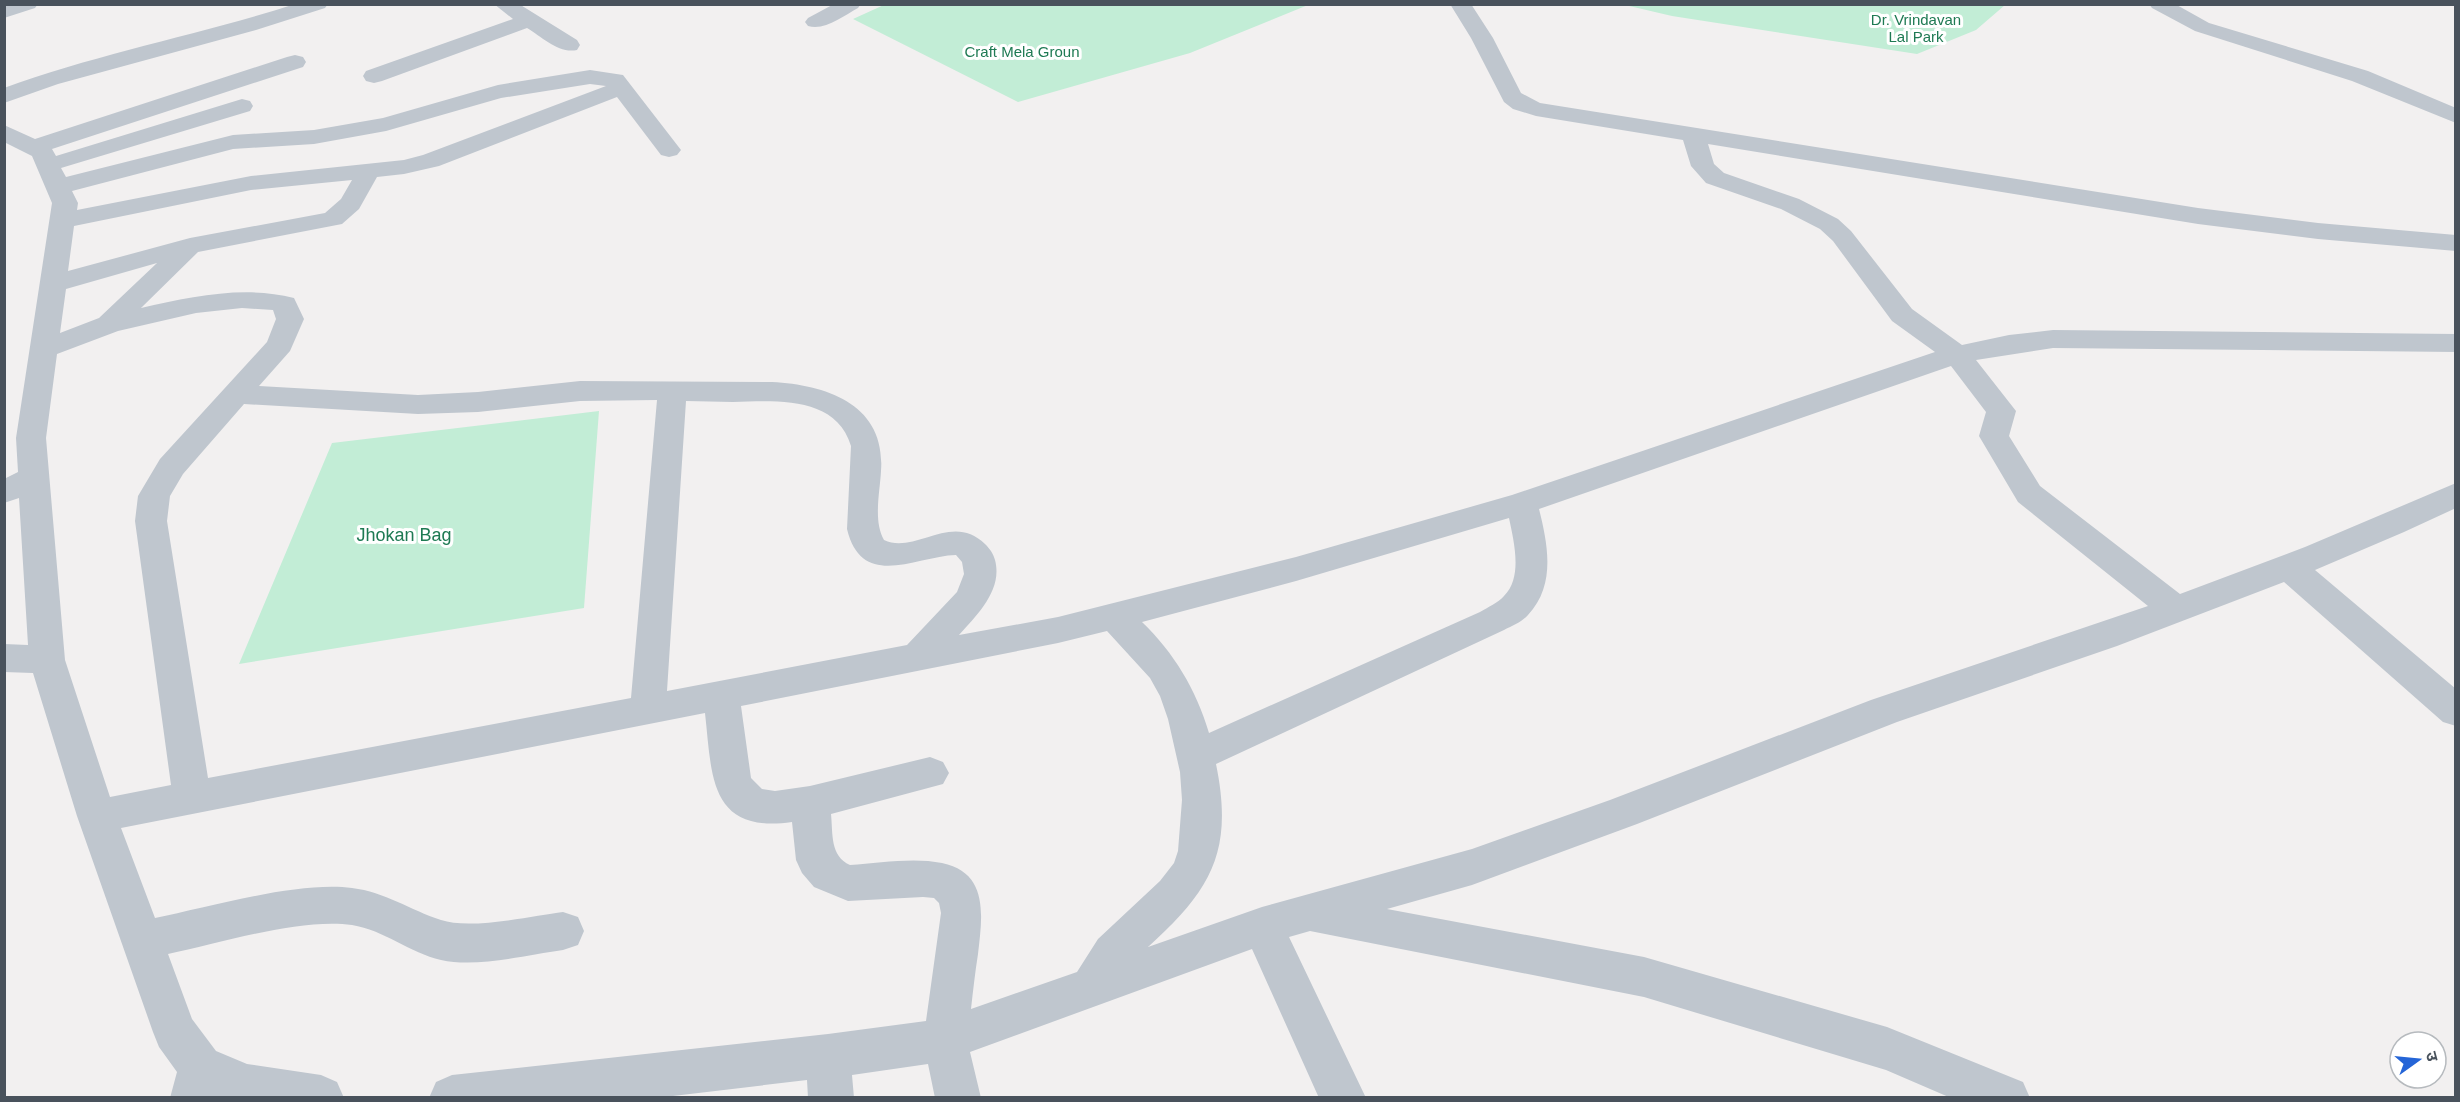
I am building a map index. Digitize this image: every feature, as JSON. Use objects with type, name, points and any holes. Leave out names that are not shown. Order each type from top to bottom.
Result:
[{"type":"street","points":[[4,12],[28,4]]},
{"type":"street","points":[[4,96],[50,79],[249,26],[318,4]]},
{"type":"street","points":[[504,4],[569,45]]},
{"type":"street","points":[[815,22],[851,4]]},
{"type":"street","points":[[1460,4],[1482,38],[1512,97],[1521,104],[1581,118],[2255,224],[2456,243]]},
{"type":"street","points":[[2159,4],[2202,27],[2360,76],[2456,116]]},
{"type":"street","points":[[374,76],[529,20]]},
{"type":"street","points":[[46,167],[296,62]]},
{"type":"street","points":[[46,167],[233,142],[295,139],[359,130],[498,92],[590,77],[615,80],[669,150]]},
{"type":"street","points":[[62,221],[251,183],[368,171],[430,161],[620,88]]},
{"type":"street","points":[[46,167],[242,106]]},
{"type":"street","points":[[4,132],[46,167],[64,203],[30,438],[47,660],[97,816],[175,1032],[197,1082],[321,1098]]},
{"type":"street","points":[[1693,135],[1703,166],[1715,178],[1790,204],[1829,224],[1842,236],[1902,315],[1957,355],[2001,411],[1994,436],[2029,494],[2175,609]]},
{"type":"street","points":[[53,284],[190,246],[333,219],[344,213],[351,204],[368,171]]},
{"type":"street","points":[[108,324],[190,246]]},
{"type":"street","points":[[44,349],[108,324],[228,300],[263,299],[284,304],[290,319],[280,345],[171,467],[154,496],[151,521],[192,797]]},
{"type":"street","points":[[97,816],[1058,630],[1296,569],[1522,503],[1957,355],[2012,342],[2053,339],[2456,343]]},
{"type":"street","points":[[236,394],[403,405],[448,404],[579,391],[783,393],[810,396],[838,408],[855,424],[866,446],[864,531],[870,547],[883,554],[902,554],[947,544],[964,545],[978,557],[981,574],[972,598],[918,657]]},
{"type":"street","points":[[648,709],[672,391]]},
{"type":"street","points":[[4,492],[33,478]]},
{"type":"street","points":[[452,1098],[830,1077],[945,1040],[1262,926],[1472,867],[1623,812],[1884,711],[2105,636],[2393,524],[2456,494]]},
{"type":"street","points":[[1197,756],[1492,621],[1516,605],[1528,586],[1533,550],[1522,503]]},
{"type":"street","points":[[2288,566],[2456,711]]},
{"type":"street","points":[[1091,987],[1113,954],[1172,899],[1192,869],[1202,832],[1202,792],[1197,756],[1183,711],[1170,680],[1153,654],[1114,616]]},
{"type":"street","points":[[4,658],[47,660]]},
{"type":"street","points":[[721,695],[732,782],[741,796],[754,805],[775,808],[810,802],[930,773]]},
{"type":"street","points":[[810,802],[816,860],[828,874],[848,883],[923,879],[943,881],[958,892],[962,913],[945,1040],[958,1098]]},
{"type":"street","points":[[142,940],[281,911],[320,906],[350,906],[376,911],[440,940],[467,943],[563,932]]},
{"type":"street","points":[[1310,914],[1644,977],[1887,1049],[2007,1098]]},
{"type":"street","points":[[1262,926],[1343,1098]]},
{"type":"green space","name":"Craft Mela Groun","points":[[886,4],[1308,5],[1190,53],[1018,102],[853,19]]},
{"type":"green space","name":"Dr. Vrindavan Lal Park","points":[[1625,5],[2005,5],[1976,30],[1917,54],[1672,16]]},
{"type":"green space","name":"Jhokan Bag","points":[[599,411],[584,608],[239,664],[332,443]]}]
